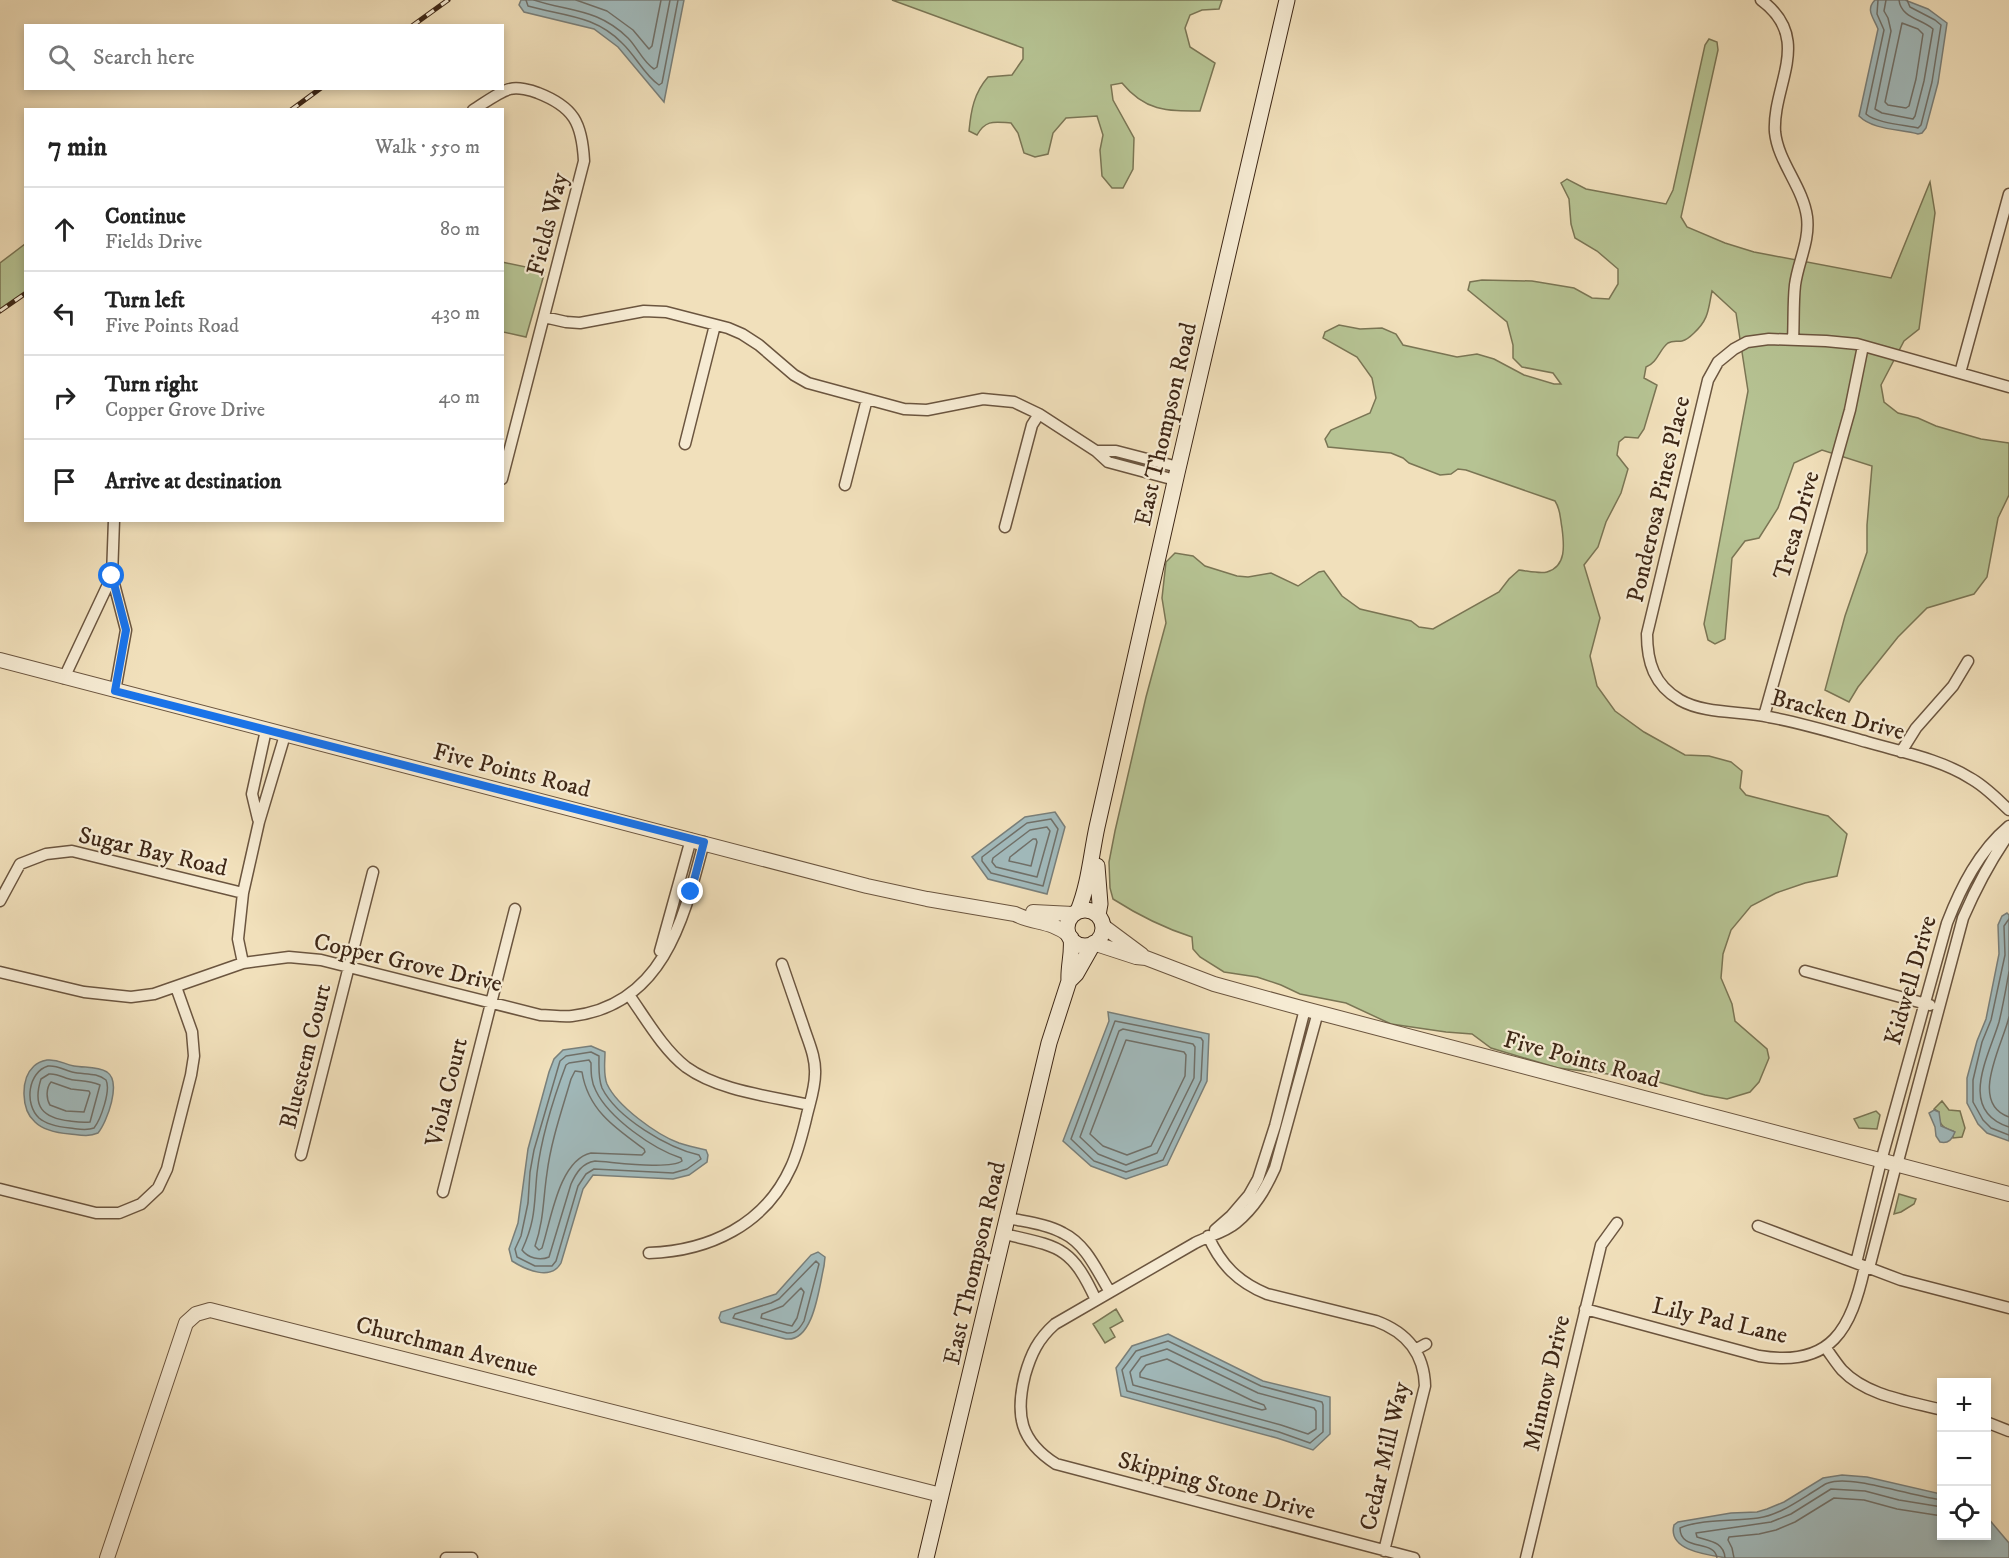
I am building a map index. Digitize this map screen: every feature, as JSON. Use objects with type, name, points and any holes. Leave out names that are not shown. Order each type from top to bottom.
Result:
[{"type":"main road","name":"East Thompson Road","points":[[1075,913],[1086,890],[1088,867],[1092,859],[1097,827],[1287,0]]},
{"type":"main road","name":"East Thompson Road","points":[[1092,859],[1097,867],[1101,921]]},
{"type":"main road","points":[[1089,910],[1101,921],[1100,938],[1093,943],[1084,946],[1070,937],[1068,924],[1075,913],[1089,910]]},
{"type":"main road","name":"East Thompson Road","points":[[926,1558],[1049,1042],[1069,981],[1072,956],[1070,937]]},
{"type":"main road","name":"East Thompson Road","points":[[1069,981],[1076,974],[1093,943]]},
{"type":"street","points":[[1762,0],[1778,18],[1788,46],[1788,64],[1775,119],[1775,134],[1805,206],[1808,220],[1807,236],[1795,283],[1793,340],[1863,346],[2009,387]]},
{"type":"street","name":"Fields Way","points":[[476,108],[510,88],[531,90],[562,104],[575,120],[583,138],[584,161],[504,471]]},
{"type":"street","points":[[1960,372],[2009,194]]},
{"type":"street","points":[[544,317],[580,323],[654,311],[716,325],[750,338],[802,381],[816,386],[904,409],[921,410],[978,399],[1000,399],[1019,404],[1039,414],[1096,451],[1108,462],[1177,473]]},
{"type":"street","points":[[684,444],[716,325]]},
{"type":"street","name":"Ponderosa Pines Place","points":[[1654,673],[1647,653],[1647,634],[1706,387],[1718,362],[1740,346],[1758,340],[1793,340]]},
{"type":"street","name":"Tresa Drive","points":[[1764,716],[1850,410],[1863,346]]},
{"type":"street","points":[[845,485],[867,399]]},
{"type":"street","points":[[1005,527],[1032,425],[1039,414]]},
{"type":"street","points":[[114,522],[112,576],[126,630],[115,691]]},
{"type":"street","points":[[64,678],[112,576]]},
{"type":"street","name":"Five Points Road","points":[[0,660],[883,889],[1015,914],[1027,920],[1055,925],[1070,937]]},
{"type":"street","points":[[1901,752],[1916,728],[1953,686],[1968,661]]},
{"type":"street","name":"Bracken Drive","points":[[1654,673],[1670,693],[1689,704],[1764,716],[1901,752],[1961,772],[1980,784],[2009,810]]},
{"type":"street","points":[[259,822],[252,794],[266,730]]},
{"type":"street","points":[[243,963],[238,939],[243,893],[259,822],[285,735]]},
{"type":"street","name":"Kidwell Drive","points":[[1881,1161],[1947,924],[1963,886],[1992,842],[2009,826]]},
{"type":"street","name":"Kidwell Drive","points":[[1896,1165],[1964,918],[1991,860],[2009,834]]},
{"type":"street","name":"Copper Grove Drive","points":[[0,972],[84,992],[131,997],[154,994],[243,963],[289,957],[349,966],[540,1015],[571,1016],[603,1009],[628,995],[658,955],[698,841]]},
{"type":"street","name":"Sugar Bay Road","points":[[0,901],[20,864],[46,854],[72,852],[243,893]]},
{"type":"street","name":"Bluestem Court","points":[[301,1155],[373,872]]},
{"type":"street","name":"Viola Court","points":[[443,1192],[515,909]]},
{"type":"street","name":"Five Points Road","points":[[1015,914],[1075,913]]},
{"type":"street","name":"Five Points Road","points":[[1101,921],[1146,958]]},
{"type":"street","name":"Five Points Road","points":[[1093,943],[1146,958],[1214,984],[1311,1011],[2009,1194]]},
{"type":"street","points":[[650,1253],[672,1252],[704,1245],[731,1232],[765,1206],[791,1168],[802,1137],[815,1073],[813,1054],[782,964]]},
{"type":"street","points":[[1805,971],[1939,1007]]},
{"type":"street","points":[[0,1189],[96,1213],[119,1213],[141,1204],[158,1188],[167,1169],[194,1056],[192,1032],[176,987]]},
{"type":"street","points":[[628,995],[666,1046],[686,1066],[709,1080],[728,1087],[809,1105]]},
{"type":"street","points":[[1004,1234],[1055,1247],[1082,1271],[1096,1300],[1208,1236],[1231,1216],[1249,1195],[1258,1179],[1286,1083],[1311,1011]]},
{"type":"street","points":[[1208,1236],[1224,1232],[1254,1206],[1275,1168],[1298,1086],[1311,1011]]},
{"type":"street","points":[[1286,1083],[1298,1086]]},
{"type":"street","name":"Lily Pad Lane","points":[[1585,1309],[1774,1359],[1800,1358],[1825,1347],[1848,1322],[1859,1294],[1881,1161]]},
{"type":"street","name":"Lily Pad Lane","points":[[1864,1266],[1896,1165]]},
{"type":"street","points":[[1008,1218],[1062,1232],[1070,1237],[1086,1252],[1110,1292]]},
{"type":"street","name":"Minnow Drive","points":[[1526,1558],[1601,1245],[1617,1223]]},
{"type":"street","points":[[1758,1226],[1901,1280],[2009,1308]]},
{"type":"street","points":[[1208,1236],[1228,1270],[1253,1289],[1392,1327],[1402,1334],[1415,1350]]},
{"type":"street","points":[[1074,1262],[1086,1252]]},
{"type":"street","name":"Skipping Stone Drive","points":[[1096,1300],[1055,1324],[1043,1334],[1029,1359],[1019,1402],[1025,1430],[1032,1443],[1044,1456],[1064,1467],[1414,1558]]},
{"type":"street","name":"Churchman Avenue","points":[[107,1558],[186,1323],[196,1314],[210,1310],[941,1495]]},
{"type":"street","name":"Cedar Mill Way","points":[[1384,1551],[1425,1386],[1424,1370],[1415,1350],[1426,1344]]},
{"type":"street","points":[[1825,1347],[1842,1370],[1871,1390],[1937,1409]]},
{"type":"street","points":[[1991,1424],[2009,1431]]},
{"type":"street","points":[[446,1558],[472,1558]]},
{"type":"green space","points":[[892,0],[1222,0],[1219,9],[1202,10],[1190,15],[1185,28],[1190,47],[1215,63],[1200,111],[1157,108],[1139,99],[1122,83],[1111,85],[1113,100],[1134,138],[1133,169],[1123,188],[1112,188],[1102,176],[1100,150],[1103,135],[1097,116],[1066,118],[1053,133],[1048,154],[1035,157],[1024,153],[1018,133],[1011,123],[987,124],[977,135],[969,131],[974,102],[979,89],[988,77],[1012,75],[1023,59],[1023,48]]},
{"type":"green space","points":[[1709,39],[1717,42],[1718,50],[1681,217],[1687,227],[1754,252],[1891,278],[1930,182],[1935,213],[1919,329],[1904,341],[1881,385],[1884,402],[1898,413],[1936,426],[1981,439],[2009,443],[2009,495],[1998,518],[1987,577],[1974,594],[1927,608],[1898,637],[1858,687],[1849,702],[1825,690],[1845,616],[1867,552],[1872,466],[1822,450],[1794,463],[1778,508],[1759,538],[1745,541],[1732,558],[1725,639],[1715,644],[1708,640],[1704,624],[1748,391],[1736,313],[1712,291],[1707,314],[1699,328],[1685,340],[1668,343],[1646,367],[1644,378],[1657,385],[1644,429],[1638,438],[1625,437],[1619,442],[1617,455],[1628,469],[1621,493],[1606,522],[1598,547],[1584,565],[1600,618],[1590,656],[1597,686],[1615,711],[1644,732],[1685,755],[1709,756],[1731,762],[1742,771],[1740,788],[1746,795],[1828,816],[1847,834],[1837,876],[1805,883],[1776,893],[1751,906],[1731,930],[1723,954],[1721,978],[1732,1004],[1735,1021],[1767,1049],[1769,1058],[1759,1082],[1750,1092],[1727,1099],[1630,1074],[1608,1074],[1558,1068],[1491,1048],[1472,1034],[1391,1024],[1346,1003],[1300,994],[1257,977],[1224,972],[1200,957],[1193,949],[1192,937],[1151,921],[1113,899],[1110,888],[1109,862],[1146,697],[1166,623],[1162,598],[1166,562],[1175,553],[1193,556],[1205,566],[1237,576],[1248,577],[1271,573],[1298,586],[1324,571],[1342,596],[1360,609],[1411,621],[1419,627],[1433,629],[1499,592],[1519,570],[1544,573],[1558,565],[1563,554],[1563,541],[1559,511],[1555,501],[1466,470],[1458,469],[1451,474],[1440,475],[1391,453],[1328,447],[1325,439],[1331,430],[1370,413],[1376,398],[1372,378],[1357,357],[1323,338],[1325,332],[1339,325],[1360,329],[1382,328],[1396,334],[1403,345],[1457,357],[1477,354],[1494,359],[1524,375],[1561,384],[1553,373],[1522,367],[1513,358],[1513,345],[1507,322],[1468,290],[1470,282],[1482,280],[1532,281],[1574,288],[1592,298],[1609,299],[1618,284],[1618,269],[1597,251],[1575,238],[1571,224],[1569,199],[1561,183],[1567,179],[1586,189],[1666,204],[1673,190],[1705,45]]},
{"type":"green space","points":[[24,245],[24,294],[0,311],[0,263]]},
{"type":"green space","points":[[504,262],[545,271],[526,337],[504,332]]},
{"type":"green space","points":[[1942,1101],[1949,1110],[1960,1111],[1965,1128],[1962,1137],[1953,1138],[1953,1131],[1944,1127],[1940,1122],[1939,1112],[1934,1109]]},
{"type":"green space","points":[[1876,1111],[1880,1115],[1877,1129],[1859,1128],[1854,1119]]},
{"type":"green space","points":[[1899,1194],[1916,1199],[1914,1204],[1894,1214]]},
{"type":"green space","points":[[1116,1309],[1123,1321],[1110,1328],[1115,1337],[1105,1343],[1093,1324]]},
{"type":"water","points":[[521,0],[684,0],[664,102],[618,47],[594,29],[524,12],[519,5]]},
{"type":"water","points":[[1875,0],[1905,0],[1928,9],[1947,23],[1938,83],[1926,128],[1922,133],[1879,127],[1859,116],[1878,29],[1870,11]]},
{"type":"water","points":[[1055,812],[1065,827],[1047,894],[988,879],[972,857],[1025,817]]},
{"type":"water","points":[[2007,913],[2009,915],[2009,1141],[1987,1133],[1978,1124],[1967,1103],[1967,1078],[1977,1041],[1986,1019],[1999,954],[1998,925],[2002,916]]},
{"type":"water","points":[[1108,1012],[1209,1034],[1207,1081],[1167,1165],[1126,1179],[1091,1166],[1063,1141],[1109,1021]]},
{"type":"water","points":[[591,1046],[605,1052],[607,1084],[628,1110],[660,1134],[679,1143],[706,1150],[707,1162],[689,1175],[673,1179],[593,1175],[583,1189],[561,1263],[551,1272],[538,1272],[512,1261],[509,1249],[518,1223],[528,1149],[554,1059],[563,1050]]},
{"type":"water","points":[[47,1060],[99,1069],[107,1072],[111,1077],[112,1102],[98,1133],[84,1135],[56,1132],[43,1128],[30,1117],[24,1094],[26,1079],[34,1066]]},
{"type":"water","points":[[1934,1110],[1939,1112],[1941,1126],[1955,1132],[1948,1142],[1940,1142],[1936,1136],[1929,1113]]},
{"type":"water","points":[[818,1252],[825,1257],[814,1312],[803,1332],[795,1338],[786,1339],[721,1322],[719,1318],[721,1312],[776,1294],[811,1255]]},
{"type":"water","points":[[1168,1334],[1263,1381],[1330,1397],[1330,1434],[1313,1450],[1277,1438],[1121,1396],[1116,1368],[1132,1346]]},
{"type":"water","points":[[1842,1475],[1867,1477],[1937,1493],[1937,1540],[1991,1540],[1991,1522],[2009,1543],[2009,1558],[1727,1558],[1691,1550],[1677,1541],[1674,1534],[1674,1525],[1678,1522],[1767,1509],[1784,1502],[1823,1478]]},
{"type":"railway","points":[[415,24],[448,0]]},
{"type":"railway","points":[[294,108],[318,90]]},
{"type":"railway","points":[[0,311],[24,294]]},
{"type":"route","points":[[112,576],[126,630],[115,691],[704,842],[691,892]]}]
